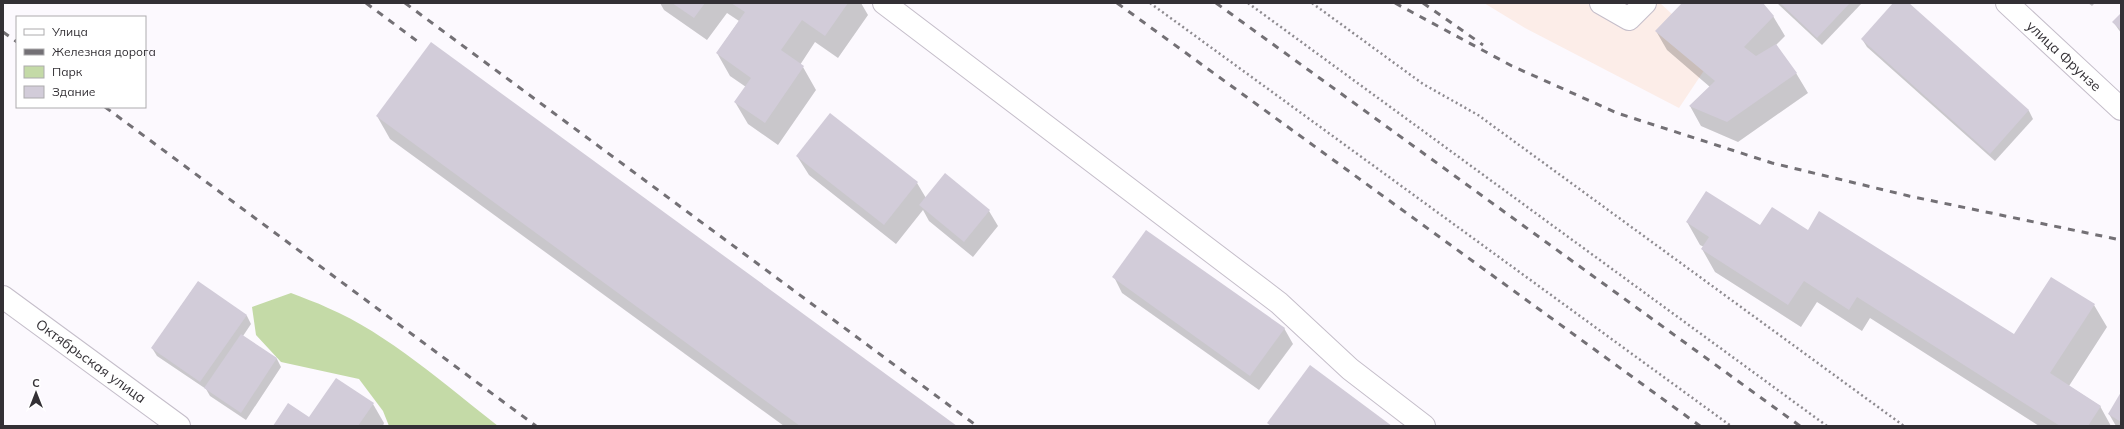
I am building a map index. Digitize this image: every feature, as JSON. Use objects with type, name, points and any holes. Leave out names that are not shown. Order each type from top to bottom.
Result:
[{"type":"street","points":[[884,3],[1279,303],[1350,369],[1424,426]]},
{"type":"street","points":[[1601,3],[1629,19],[1645,3]]},
{"type":"street","name":"улица Фрунзе","points":[[2007,3],[2121,109]]},
{"type":"street","name":"Октябрьская улица","points":[[3,297],[179,426]]},
{"type":"path","points":[[1150,3],[1730,426]]},
{"type":"path","points":[[1248,3],[1827,426]]},
{"type":"path","points":[[1312,3],[1423,84],[1478,115],[1904,426]]},
{"type":"shaded area","points":[[1484,3],[1660,3],[1715,54],[1679,108],[1525,28]]},
{"type":"green space","points":[[291,293],[323,306],[372,331],[416,361],[498,426],[389,426],[383,411],[359,379],[281,362],[256,335],[252,307]]},
{"type":"building","points":[[672,3],[705,3],[694,18]]},
{"type":"building","points":[[731,3],[848,3],[825,36],[802,20],[781,50],[804,66],[765,123],[734,102],[751,78],[716,53],[745,12]]},
{"type":"building","points":[[1682,3],[1763,3],[1774,16],[1744,47],[1756,56],[1776,44],[1797,73],[1727,122],[1689,106],[1715,81],[1655,31]]},
{"type":"building","points":[[1780,3],[1850,3],[1817,38]]},
{"type":"building","points":[[1893,3],[1909,3],[2029,110],[1990,154],[1861,39]]},
{"type":"building","points":[[2121,13],[2121,30],[2112,22]]},
{"type":"building","points":[[431,42],[957,426],[800,426],[376,116]]},
{"type":"building","points":[[830,113],[918,182],[884,225],[796,156]]},
{"type":"building","points":[[945,173],[990,210],[964,242],[919,205]]},
{"type":"building","points":[[1706,191],[1760,225],[1772,207],[1808,230],[1819,211],[2014,334],[2051,277],[2095,304],[2050,373],[2101,406],[2088,426],[2060,426],[1857,297],[1849,310],[1804,281],[1788,305],[1701,249],[1709,237],[1686,222]]},
{"type":"building","points":[[1146,230],[1285,328],[1250,376],[1112,277]]},
{"type":"building","points":[[198,281],[247,315],[200,382],[151,348]]},
{"type":"building","points":[[241,334],[277,358],[241,413],[204,388]]},
{"type":"building","points":[[1310,365],[1392,426],[1271,426],[1267,423]]},
{"type":"building","points":[[336,378],[374,403],[358,426],[273,426],[288,403],[309,417]]},
{"type":"building","points":[[2121,392],[2121,422],[2108,414]]},
{"type":"railway","points":[[366,3],[417,41]]},
{"type":"railway","points":[[405,3],[977,426]]},
{"type":"railway","points":[[1117,3],[1700,426]]},
{"type":"railway","points":[[1216,3],[1800,426]]},
{"type":"railway","points":[[1395,3],[1512,66],[1617,113],[1772,163],[1909,196],[2121,240]]},
{"type":"railway","points":[[1423,3],[1483,45]]},
{"type":"railway","points":[[3,32],[16,41]]},
{"type":"railway","points":[[106,108],[536,426]]}]
